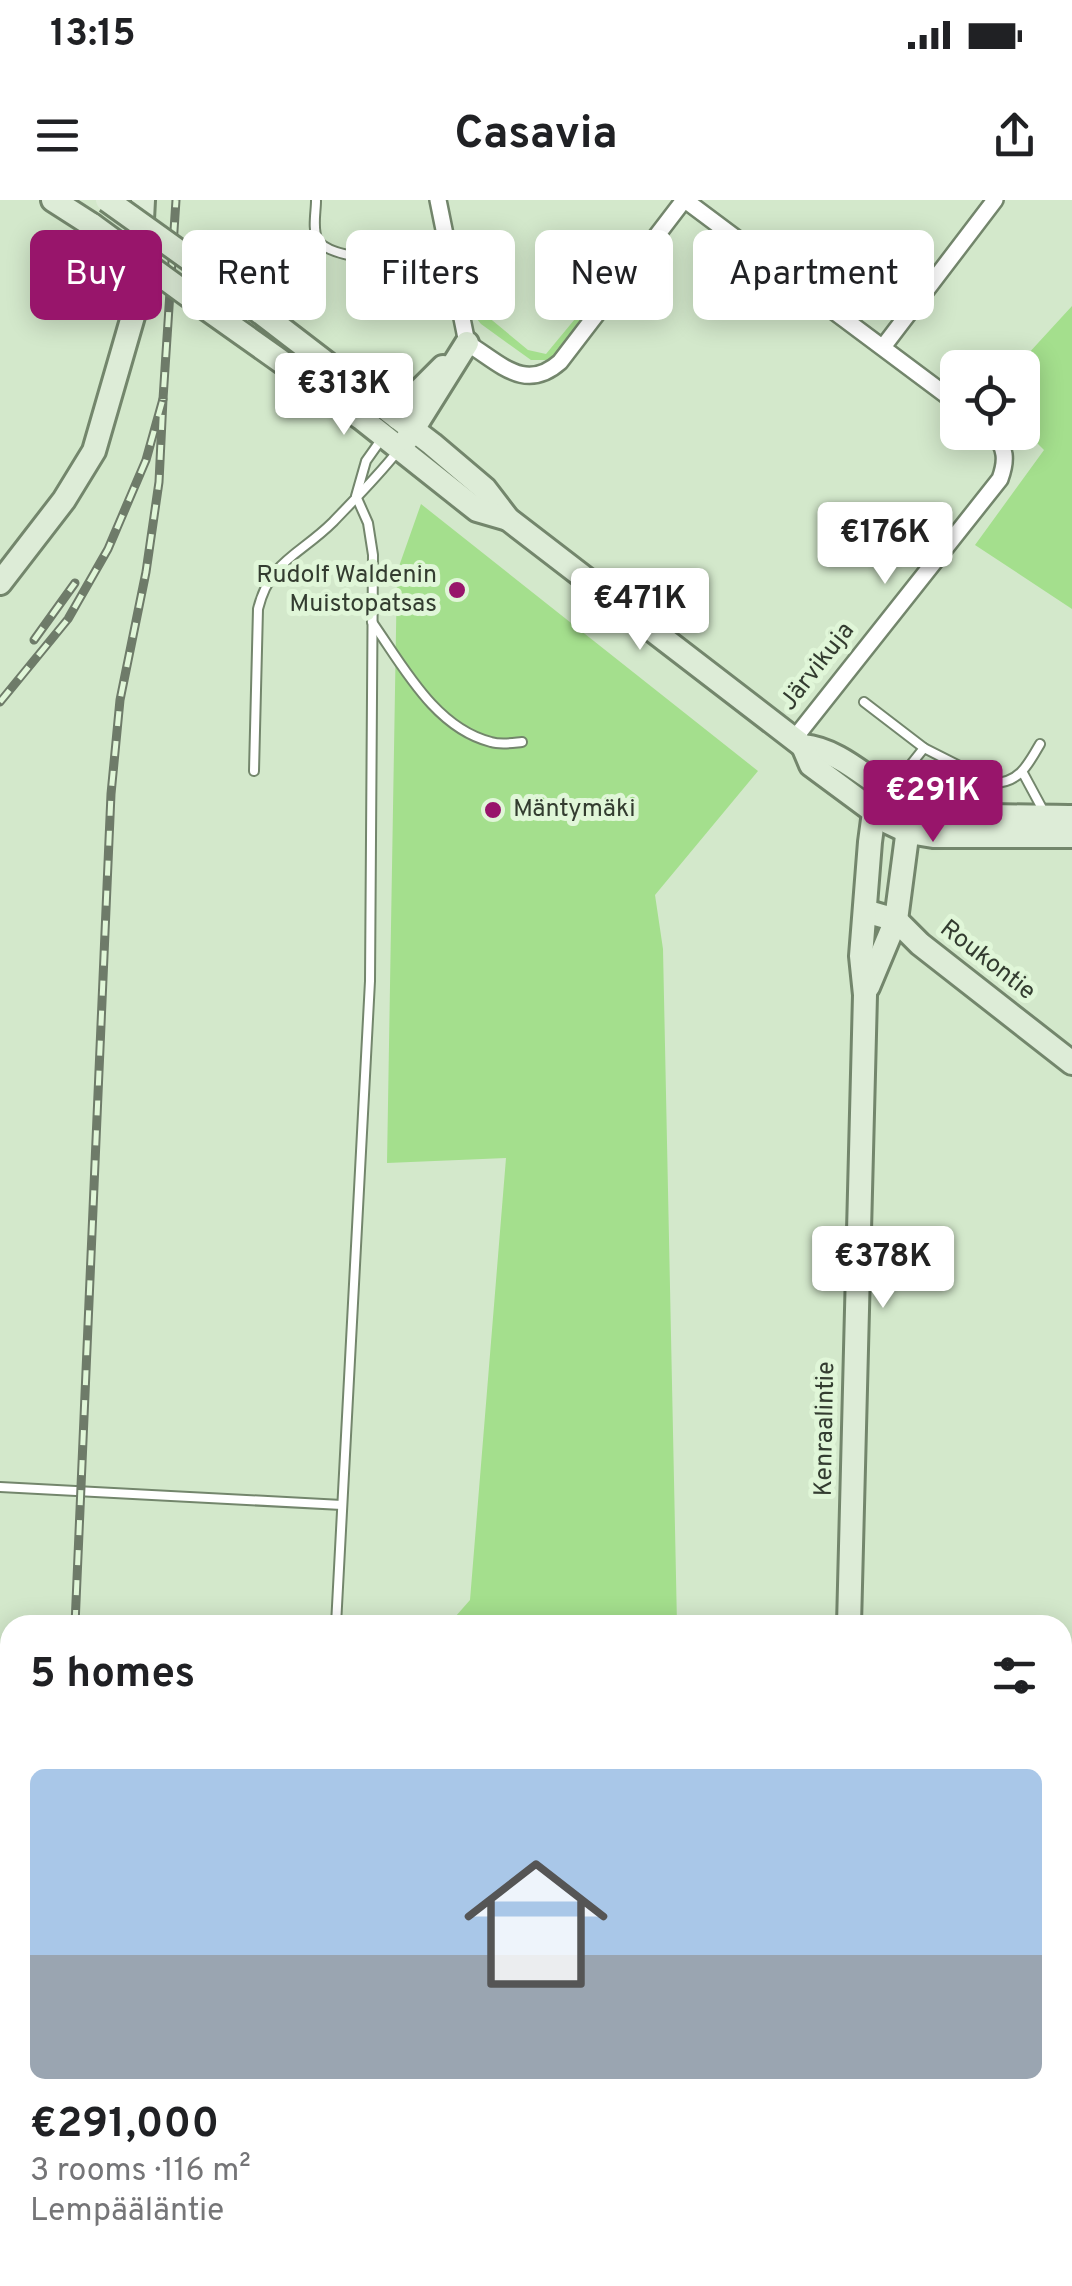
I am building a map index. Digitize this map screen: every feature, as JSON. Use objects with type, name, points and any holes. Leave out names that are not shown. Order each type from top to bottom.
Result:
[{"type":"main road","points":[[53,200],[204,306],[477,510],[508,519]]},
{"type":"main road","points":[[108,200],[406,424],[485,489],[508,519],[798,742],[825,750],[916,806],[935,811],[1072,817]]},
{"type":"main road","points":[[0,583],[64,500],[94,450],[138,299],[143,200]]},
{"type":"main road","points":[[391,443],[467,343]]},
{"type":"main road","points":[[798,742],[811,765],[874,812],[909,832],[933,836],[1072,836]]},
{"type":"main road","points":[[874,812],[889,792]]},
{"type":"main road","points":[[889,792],[906,813],[909,832]]},
{"type":"main road","name":"Kenraalintie","points":[[849,1615],[865,995],[861,956],[874,812]]},
{"type":"main road","name":"Kenraalintie","points":[[865,995],[896,920],[909,832]]},
{"type":"main road","name":"Roukontie","points":[[865,911],[896,920],[920,944],[1072,1063]]},
{"type":"street","points":[[438,200],[444,230]]},
{"type":"street","points":[[462,320],[467,343],[522,377],[535,378],[549,372],[684,200],[940,390]]},
{"type":"street","points":[[883,347],[995,200]]},
{"type":"street","name":"Järvikuja","points":[[798,742],[1000,479],[1005,466],[1003,450]]},
{"type":"lane","points":[[316,201],[315,236],[322,246],[346,253]]},
{"type":"lane","points":[[336,1615],[370,981],[372,555],[368,523],[356,496],[366,461],[391,443]]},
{"type":"lane","points":[[254,771],[258,609],[264,585],[277,568],[330,524],[356,496],[391,443]]},
{"type":"lane","points":[[372,622],[425,697],[466,732],[494,743],[522,742]]},
{"type":"lane","points":[[864,702],[924,748],[993,783],[1006,783],[1023,773],[1040,744]]},
{"type":"lane","points":[[889,792],[924,748]]},
{"type":"lane","points":[[1023,773],[1046,816]]},
{"type":"lane","points":[[0,1487],[342,1505]]},
{"type":"green space","points":[[1072,306],[1072,609],[975,545],[1044,450],[1040,446],[1040,350],[1032,350]]},
{"type":"green space","points":[[478,320],[492,320],[528,350],[546,354],[574,320],[581,320],[550,360],[531,360]]},
{"type":"green space","points":[[421,504],[758,771],[655,895],[663,949],[677,1615],[457,1615],[470,1600],[506,1158],[387,1163],[397,572]]},
{"type":"railway","points":[[0,702],[68,619],[108,549],[146,460],[163,399],[176,200]]},
{"type":"railway","points":[[75,1615],[111,794],[120,700],[146,572],[159,482],[163,399]]},
{"type":"railway","points":[[34,640],[75,583]]},
{"type":"place","name":"Rudolf Waldenin Muistopatsas","points":[[457,590]]},
{"type":"place","name":"Mäntymäki","points":[[493,810]]}]
